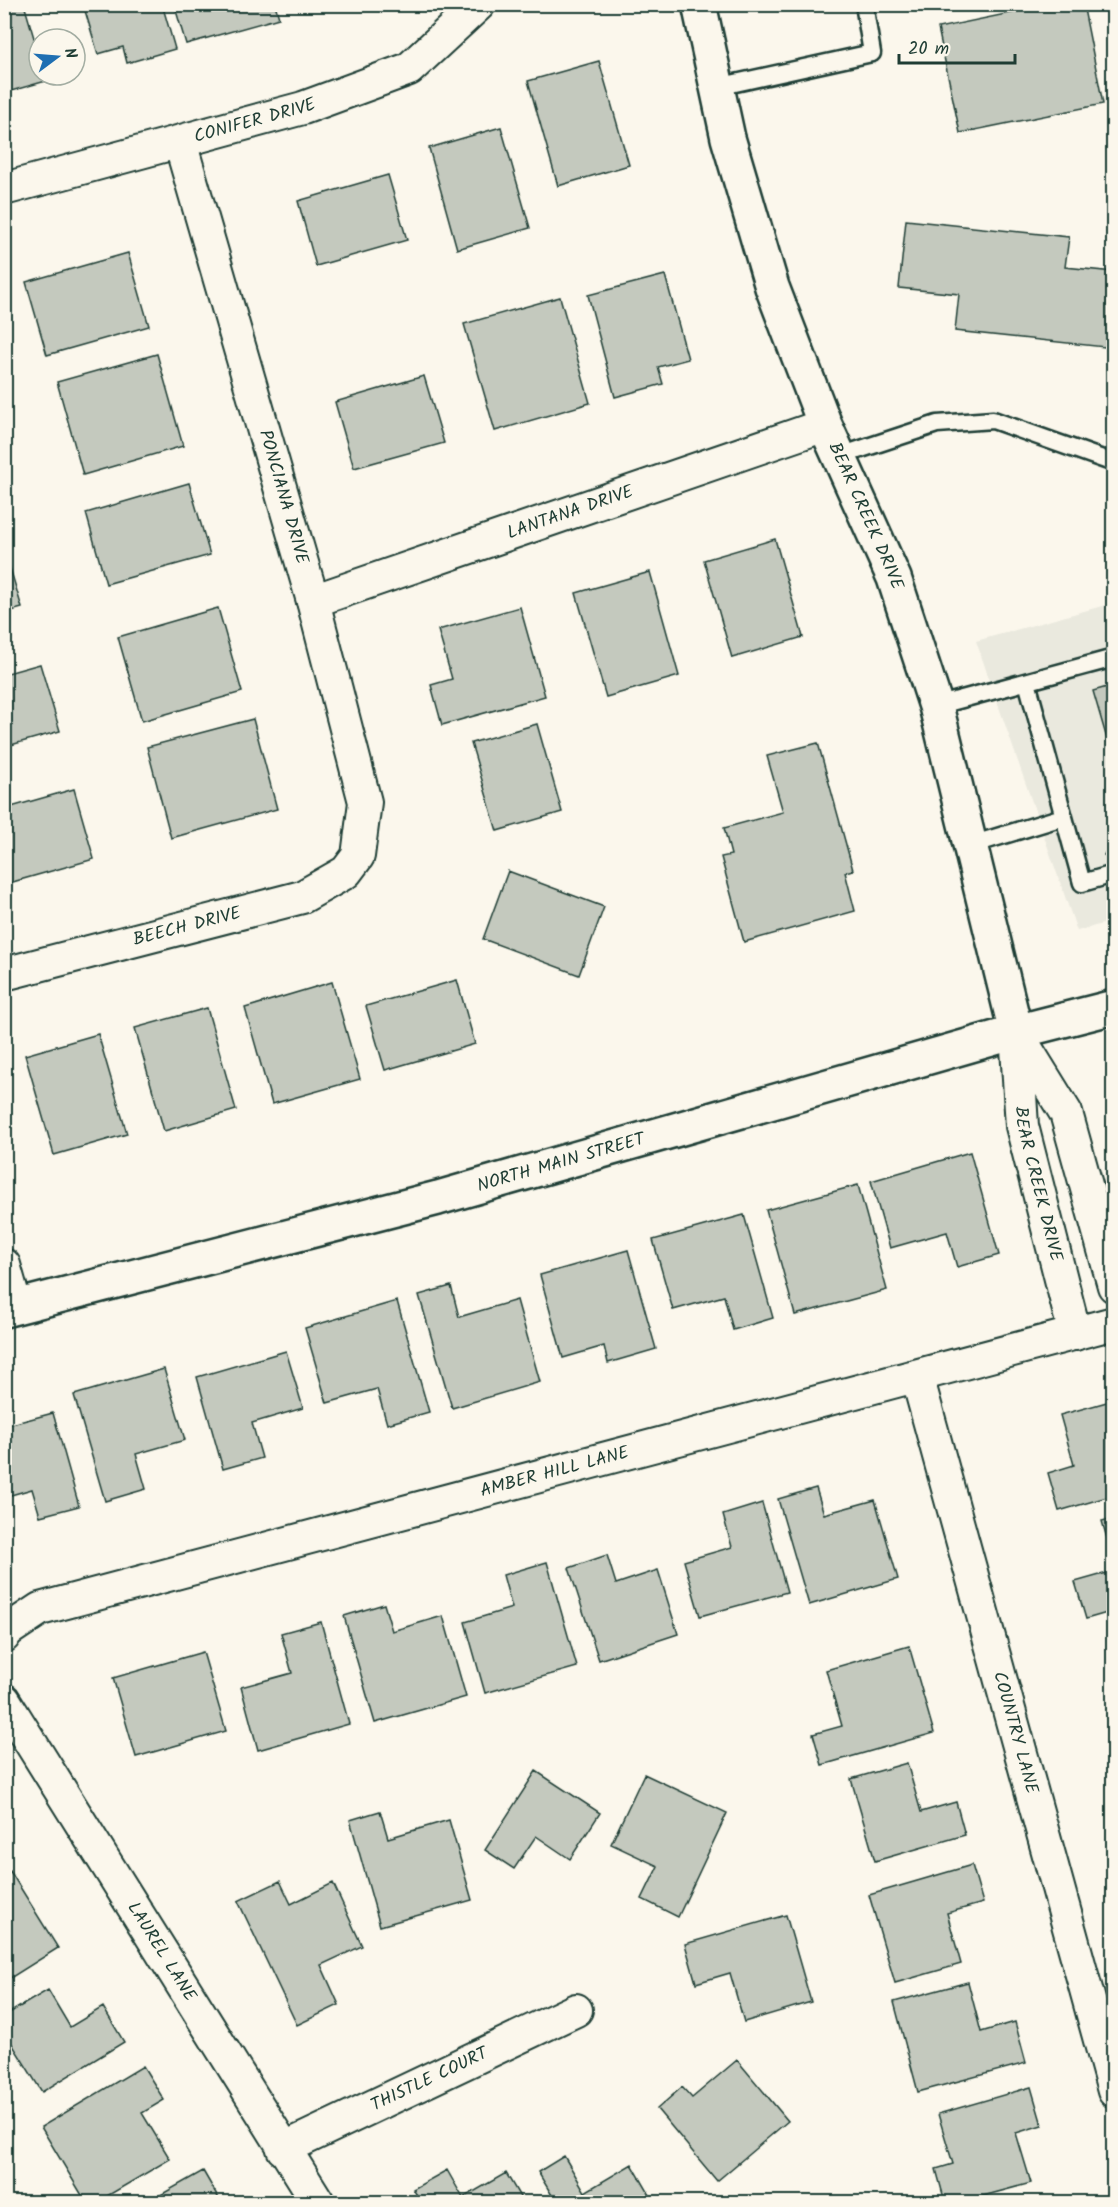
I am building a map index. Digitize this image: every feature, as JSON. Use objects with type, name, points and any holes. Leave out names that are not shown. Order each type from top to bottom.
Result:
[{"type":"main road","name":"BEAR CREEK DRIVE","points":[[699,4],[728,138],[772,287],[825,425],[894,578],[936,706],[1016,1032]]},
{"type":"main road","name":"NORTH MAIN STREET","points":[[10,1308],[438,1198],[1016,1032],[1113,1007]]},
{"type":"street","name":"CONIFER DRIVE","points":[[4,189],[303,108],[409,69],[478,4]]},
{"type":"street","name":"PONCIANA DRIVE","points":[[180,142],[313,601],[365,802],[358,856]]},
{"type":"street","name":"LANTANA DRIVE","points":[[313,601],[825,425]]},
{"type":"street","name":"BEECH DRIVE","points":[[4,974],[303,897],[346,872],[358,856]]},
{"type":"street","name":"BEAR CREEK DRIVE","points":[[1016,1032],[1066,1113],[1113,1286]]},
{"type":"street","name":"BEAR CREEK DRIVE","points":[[1016,1032],[1022,1126],[1075,1334]]},
{"type":"street","points":[[4,1265],[10,1308]]},
{"type":"street","name":"AMBER HILL LANE","points":[[4,1636],[7,1631],[40,1609],[1113,1323]]},
{"type":"street","name":"COUNTRY LANE","points":[[917,1376],[1113,2091]]},
{"type":"street","name":"LAUREL LANE","points":[[4,1700],[318,2202]]},
{"type":"street","name":"THISTLE COURT","points":[[283,2149],[576,2010]]},
{"type":"lane","points":[[717,87],[872,53],[864,4]]},
{"type":"lane","points":[[840,456],[937,424],[993,420],[1113,463]]},
{"type":"lane","points":[[936,706],[1113,658]]},
{"type":"lane","points":[[1027,682],[1082,883],[1113,874]]},
{"type":"lane","points":[[970,845],[1063,817]]},
{"type":"shaded area","points":[[1113,603],[1113,921],[1077,931],[976,641]]},
{"type":"building","points":[[4,4],[24,4],[31,27],[27,27],[27,86],[4,93]]},
{"type":"building","points":[[83,4],[162,4],[175,49],[127,63],[123,47],[98,54]]},
{"type":"building","points":[[174,4],[275,4],[279,18],[186,44]]},
{"type":"building","points":[[1054,4],[1083,4],[1103,104],[960,133],[938,28]]},
{"type":"building","points":[[599,61],[629,165],[558,186],[528,81]]},
{"type":"building","points":[[501,127],[530,228],[457,249],[429,148]]},
{"type":"building","points":[[388,175],[407,240],[316,266],[298,201]]},
{"type":"building","points":[[906,220],[1069,237],[1065,267],[1114,272],[1114,348],[955,331],[959,294],[899,288]]},
{"type":"building","points":[[128,253],[149,326],[47,355],[26,282]]},
{"type":"building","points":[[665,275],[688,359],[658,367],[663,384],[615,397],[588,295]]},
{"type":"building","points":[[560,297],[590,403],[495,431],[464,324]]},
{"type":"building","points":[[157,354],[183,446],[83,475],[57,382]]},
{"type":"building","points":[[424,376],[444,443],[354,468],[335,402]]},
{"type":"building","points":[[189,483],[210,555],[106,584],[86,513]]},
{"type":"building","points":[[775,539],[803,637],[732,658],[704,560]]},
{"type":"building","points":[[4,548],[22,608],[4,613]]},
{"type":"building","points":[[650,572],[679,676],[606,697],[576,593]]},
{"type":"building","points":[[520,607],[545,696],[442,725],[431,685],[452,679],[438,630]]},
{"type":"building","points":[[218,608],[242,692],[142,721],[118,637]]},
{"type":"building","points":[[40,664],[60,731],[4,747],[4,674]]},
{"type":"building","points":[[1114,685],[1114,763],[1093,691]]},
{"type":"building","points":[[253,719],[277,809],[171,838],[147,747]]},
{"type":"building","points":[[537,724],[562,812],[497,831],[471,743]]},
{"type":"building","points":[[818,743],[853,870],[845,872],[855,911],[744,942],[721,857],[731,855],[724,828],[783,812],[767,756]]},
{"type":"building","points":[[74,789],[94,859],[9,883],[4,867],[4,809]]},
{"type":"building","points":[[1114,837],[1114,861],[1104,855]]},
{"type":"building","points":[[508,871],[604,907],[579,975],[483,939]]},
{"type":"building","points":[[457,980],[475,1044],[385,1070],[366,1006]]},
{"type":"building","points":[[332,982],[360,1079],[272,1104],[245,1008]]},
{"type":"building","points":[[207,1008],[236,1110],[164,1131],[135,1028]]},
{"type":"building","points":[[98,1034],[127,1134],[54,1155],[25,1055]]},
{"type":"building","points":[[970,1152],[999,1255],[957,1267],[947,1232],[890,1248],[871,1181]]},
{"type":"building","points":[[858,1185],[887,1290],[795,1315],[766,1210]]},
{"type":"building","points":[[744,1215],[773,1318],[733,1330],[724,1296],[673,1310],[653,1240]]},
{"type":"building","points":[[628,1250],[656,1349],[608,1363],[604,1346],[563,1358],[540,1275]]},
{"type":"building","points":[[451,1286],[459,1317],[517,1300],[540,1382],[452,1408],[419,1295]]},
{"type":"building","points":[[397,1301],[429,1412],[387,1424],[377,1389],[327,1403],[305,1328]]},
{"type":"building","points":[[286,1351],[303,1408],[252,1423],[262,1458],[223,1469],[197,1377]]},
{"type":"building","points":[[164,1369],[185,1440],[136,1454],[146,1489],[105,1501],[74,1395]]},
{"type":"building","points":[[1114,1400],[1114,1495],[1059,1511],[1048,1473],[1074,1465],[1060,1415]]},
{"type":"building","points":[[53,1413],[79,1506],[40,1516],[32,1489],[4,1497],[4,1426]]},
{"type":"building","points":[[816,1488],[824,1514],[875,1500],[898,1579],[809,1605],[778,1499]]},
{"type":"building","points":[[762,1503],[787,1592],[700,1616],[684,1561],[732,1547],[723,1515]]},
{"type":"building","points":[[1114,1518],[1114,1563],[1102,1521]]},
{"type":"building","points":[[607,1555],[616,1584],[658,1570],[678,1634],[599,1660],[569,1568]]},
{"type":"building","points":[[547,1562],[577,1667],[485,1693],[465,1622],[512,1608],[503,1575]]},
{"type":"building","points":[[1114,1571],[1114,1611],[1086,1619],[1075,1582]]},
{"type":"building","points":[[384,1604],[392,1631],[443,1616],[466,1697],[375,1723],[344,1616]]},
{"type":"building","points":[[321,1622],[349,1724],[258,1750],[241,1687],[292,1673],[281,1633]]},
{"type":"building","points":[[909,1646],[934,1733],[822,1765],[813,1734],[842,1726],[826,1670]]},
{"type":"building","points":[[203,1652],[226,1731],[136,1757],[113,1678]]},
{"type":"building","points":[[907,1763],[921,1812],[956,1802],[965,1835],[875,1861],[851,1779]]},
{"type":"building","points":[[536,1771],[600,1813],[570,1859],[536,1836],[514,1869],[485,1850]]},
{"type":"building","points":[[644,1774],[727,1813],[678,1917],[642,1899],[658,1866],[611,1844]]},
{"type":"building","points":[[380,1811],[388,1838],[449,1820],[472,1900],[380,1926],[350,1820]]},
{"type":"building","points":[[972,1865],[983,1903],[947,1913],[961,1964],[895,1983],[869,1895]]},
{"type":"building","points":[[10,1871],[58,1948],[4,1982],[4,1874]]},
{"type":"building","points":[[280,1881],[291,1904],[333,1883],[362,1946],[321,1965],[339,2005],[297,2025],[238,1901]]},
{"type":"building","points":[[786,1915],[811,2002],[744,2022],[730,1973],[696,1983],[685,1944]]},
{"type":"building","points":[[968,1982],[981,2032],[1015,2022],[1026,2063],[918,2092],[894,2002]]},
{"type":"building","points":[[48,1990],[70,2027],[103,2007],[124,2042],[42,2092],[4,2031],[4,2016]]},
{"type":"building","points":[[737,2060],[788,2121],[717,2181],[657,2109],[682,2087],[692,2098]]},
{"type":"building","points":[[143,2066],[164,2100],[142,2113],[170,2159],[97,2202],[86,2202],[41,2127]]},
{"type":"building","points":[[1031,2087],[1042,2125],[1016,2133],[1031,2183],[961,2202],[945,2202],[936,2169],[953,2164],[938,2114]]},
{"type":"building","points":[[564,2156],[585,2192],[632,2164],[654,2202],[556,2202],[538,2172]]},
{"type":"building","points":[[447,2170],[463,2198],[506,2173],[523,2202],[421,2202],[413,2189]]},
{"type":"building","points":[[203,2171],[221,2202],[148,2202]]}]
